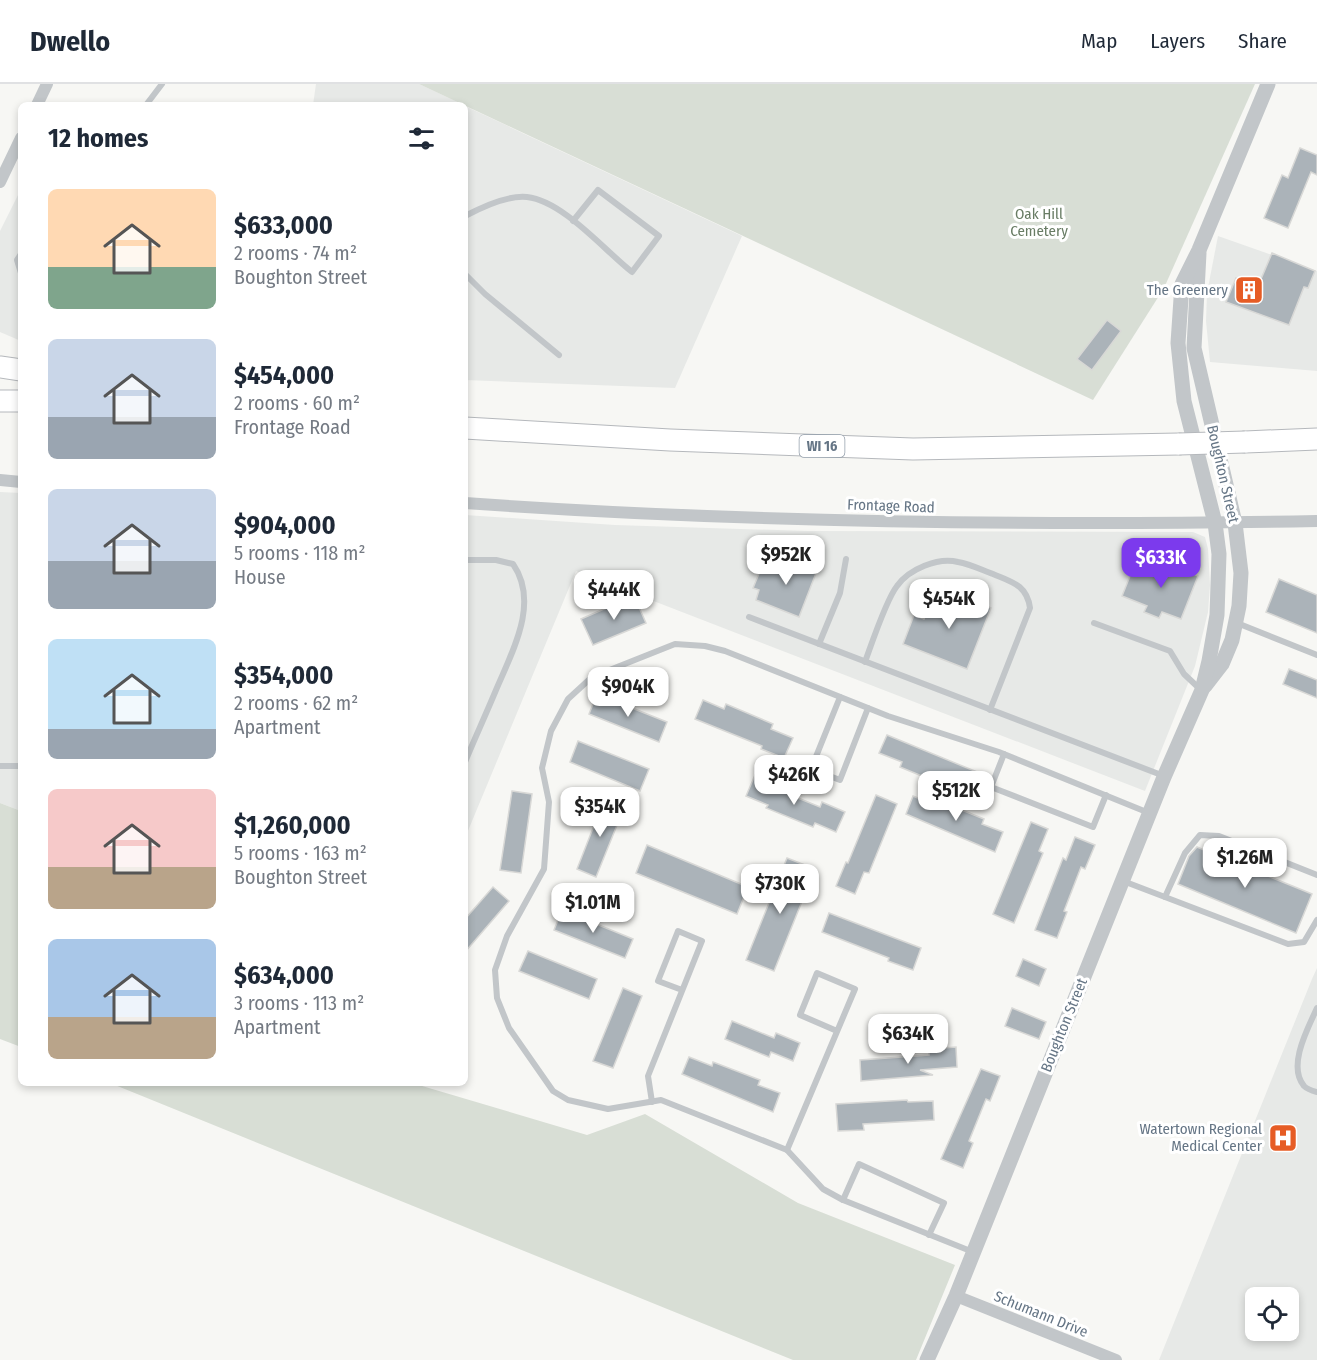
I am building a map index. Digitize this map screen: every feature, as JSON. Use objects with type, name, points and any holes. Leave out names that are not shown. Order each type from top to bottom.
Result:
[{"type":"highway","points":[[0,367],[18,370]]},
{"type":"highway","points":[[0,401],[18,401]]},
{"type":"highway","name":"WI 16","points":[[468,428],[670,440],[913,449],[1317,439]]},
{"type":"street","points":[[38,102],[47,84]]},
{"type":"street","name":"Boughton Street","points":[[1202,690],[1214,637],[1220,564],[1215,523],[1184,401],[1178,343],[1182,284],[1199,250],[1268,84]]},
{"type":"street","points":[[0,182],[18,144]]},
{"type":"street","name":"Boughton Street","points":[[927,1360],[956,1296],[1164,777],[1202,690],[1228,652],[1236,623],[1241,573],[1235,523],[1194,348],[1199,250]]},
{"type":"street","points":[[0,480],[18,482]]},
{"type":"street","name":"Frontage Road","points":[[468,503],[716,516],[951,523],[1317,521]]},
{"type":"street","name":"Schumann Drive","points":[[956,1296],[1116,1360]]},
{"type":"lane","points":[[148,102],[162,84]]},
{"type":"lane","points":[[468,214],[479,209],[526,197],[543,202],[573,221],[633,272],[659,236],[598,190],[573,221]]},
{"type":"lane","points":[[468,277],[485,294],[559,355]]},
{"type":"lane","points":[[819,644],[840,593],[846,559]]},
{"type":"lane","points":[[468,560],[496,560],[513,564],[521,576],[524,595],[523,619],[516,645],[468,755]]},
{"type":"lane","points":[[865,662],[896,586],[909,575],[924,567],[944,561],[959,562],[1020,585],[1028,597],[1030,608],[990,710]]},
{"type":"lane","points":[[749,617],[1164,777]]},
{"type":"lane","points":[[1094,623],[1170,651],[1184,674],[1202,690]]},
{"type":"lane","points":[[1236,623],[1317,655]]},
{"type":"lane","points":[[973,1252],[843,1200],[823,1189],[788,1150],[661,1101],[608,1109],[568,1100],[553,1091],[509,1028],[497,998],[495,970],[507,936],[544,869],[549,802],[542,768],[551,731],[568,699],[592,677],[675,644],[705,646],[724,651],[868,708],[1004,754],[1150,813]]},
{"type":"lane","points":[[840,697],[811,769],[840,780],[868,708]]},
{"type":"lane","points":[[1004,754],[991,787],[1093,827],[1106,795]]},
{"type":"lane","points":[[0,766],[18,766]]},
{"type":"lane","points":[[1165,897],[1185,853],[1200,835],[1219,836],[1317,875]]},
{"type":"lane","points":[[1122,881],[1288,944],[1305,942],[1317,920]]},
{"type":"lane","points":[[652,1102],[648,1076],[702,941],[678,931],[658,981],[682,990]]},
{"type":"lane","points":[[788,1150],[855,989],[817,973],[800,1015],[837,1030]]},
{"type":"lane","points":[[1317,1008],[1299,1050],[1298,1073],[1305,1086],[1317,1092]]},
{"type":"lane","points":[[843,1200],[859,1164],[944,1203],[929,1235]]},
{"type":"shaded area","points":[[316,84],[419,84],[458,102],[313,102]]},
{"type":"shaded area","points":[[468,107],[742,236],[675,388],[468,380]]},
{"type":"shaded area","points":[[18,195],[18,340],[0,332],[0,231]]},
{"type":"shaded area","points":[[1218,236],[1317,271],[1317,371],[1210,362],[1206,321],[1207,293]]},
{"type":"shaded area","points":[[0,492],[18,493],[18,810],[0,803]]},
{"type":"shaded area","points":[[468,515],[615,525],[808,531],[1193,532],[1205,537],[1210,585],[1208,612],[1195,666],[1145,791],[576,571],[468,831]]},
{"type":"shaded area","name":"Watertown Regional Medical Center","points":[[1317,968],[1317,1360],[1159,1360],[1312,979]]},
{"type":"green space","name":"Oak Hill Cemetery","points":[[419,84],[1255,84],[1164,288],[1093,400],[468,107],[468,102],[457,102]]},
{"type":"green space","points":[[0,803],[18,810],[18,1046],[0,1039]]},
{"type":"green space","points":[[117,1086],[422,1086],[587,1135],[645,1114],[798,1203],[955,1265],[916,1360],[793,1360]]},
{"type":"building","points":[[1300,148],[1317,155],[1317,175],[1311,172],[1288,228],[1264,218],[1282,175],[1288,178]]},
{"type":"building","points":[[1272,253],[1315,271],[1308,288],[1304,287],[1289,325],[1226,302],[1236,278],[1258,286]]},
{"type":"building","points":[[1107,320],[1121,331],[1092,370],[1077,359]]},
{"type":"building","points":[[793,558],[818,568],[799,617],[756,600],[759,590],[753,588],[763,564],[787,573]]},
{"type":"building","points":[[1136,561],[1160,571],[1164,562],[1198,576],[1181,619],[1162,612],[1159,618],[1144,612],[1147,606],[1122,596]]},
{"type":"building","points":[[1279,579],[1317,595],[1317,633],[1266,612]]},
{"type":"building","points":[[958,595],[991,608],[967,669],[903,644],[914,615],[924,619],[933,597],[954,605]]},
{"type":"building","points":[[634,596],[646,623],[593,645],[581,619]]},
{"type":"building","points":[[1289,669],[1317,680],[1317,698],[1283,684]]},
{"type":"building","points":[[597,694],[667,722],[659,742],[589,714]]},
{"type":"building","points":[[703,700],[724,709],[726,704],[773,724],[771,729],[793,738],[784,758],[761,749],[762,746],[695,719]]},
{"type":"building","points":[[887,735],[977,772],[969,790],[948,782],[946,786],[900,767],[902,762],[879,753]]},
{"type":"building","points":[[578,741],[649,769],[640,791],[570,762]]},
{"type":"building","points":[[755,775],[778,785],[776,789],[820,807],[822,802],[845,812],[836,832],[815,823],[813,827],[766,808],[768,805],[746,796]]},
{"type":"building","points":[[512,791],[532,794],[521,873],[500,870]]},
{"type":"building","points":[[876,795],[897,804],[869,873],[864,872],[855,894],[836,886]]},
{"type":"building","points":[[913,796],[935,805],[937,800],[984,819],[982,824],[1003,832],[995,852],[906,814]]},
{"type":"building","points":[[604,800],[624,808],[596,877],[577,869]]},
{"type":"building","points":[[1031,822],[1048,829],[1039,851],[1043,853],[1014,923],[993,914]]},
{"type":"building","points":[[1075,837],[1095,845],[1085,869],[1081,867],[1064,911],[1067,912],[1057,938],[1035,930],[1063,858],[1066,860]]},
{"type":"building","points":[[647,845],[748,887],[737,914],[636,873]]},
{"type":"building","points":[[1197,847],[1312,894],[1296,933],[1178,884],[1189,856]]},
{"type":"building","points":[[787,858],[815,869],[774,971],[746,960]]},
{"type":"building","points":[[493,887],[509,901],[468,949],[468,916]]},
{"type":"building","points":[[562,910],[633,939],[625,958],[554,930]]},
{"type":"building","points":[[829,913],[921,948],[913,970],[888,961],[889,958],[822,932]]},
{"type":"building","points":[[528,951],[597,979],[589,999],[519,971]]},
{"type":"building","points":[[1023,959],[1046,969],[1039,986],[1016,976]]},
{"type":"building","points":[[623,988],[642,996],[613,1068],[593,1061]]},
{"type":"building","points":[[1012,1008],[1046,1022],[1039,1039],[1005,1026]]},
{"type":"building","points":[[732,1021],[774,1038],[776,1033],[800,1043],[793,1061],[771,1052],[769,1057],[725,1039]]},
{"type":"building","points":[[956,1047],[957,1067],[920,1070],[933,1075],[861,1081],[860,1060],[929,1055],[929,1049]]},
{"type":"building","points":[[689,1057],[712,1066],[713,1062],[760,1080],[758,1085],[780,1093],[773,1112],[682,1074]]},
{"type":"building","points":[[981,1069],[1000,1076],[990,1101],[986,1099],[969,1141],[973,1143],[963,1168],[941,1159]]},
{"type":"building","points":[[907,1100],[908,1102],[933,1101],[934,1120],[863,1124],[864,1130],[838,1131],[836,1104]]},
{"type":"place","name":"The Greenery","points":[[1249,290]]},
{"type":"place","name":"Watertown Regional Medical Center","points":[[1283,1138]]}]
